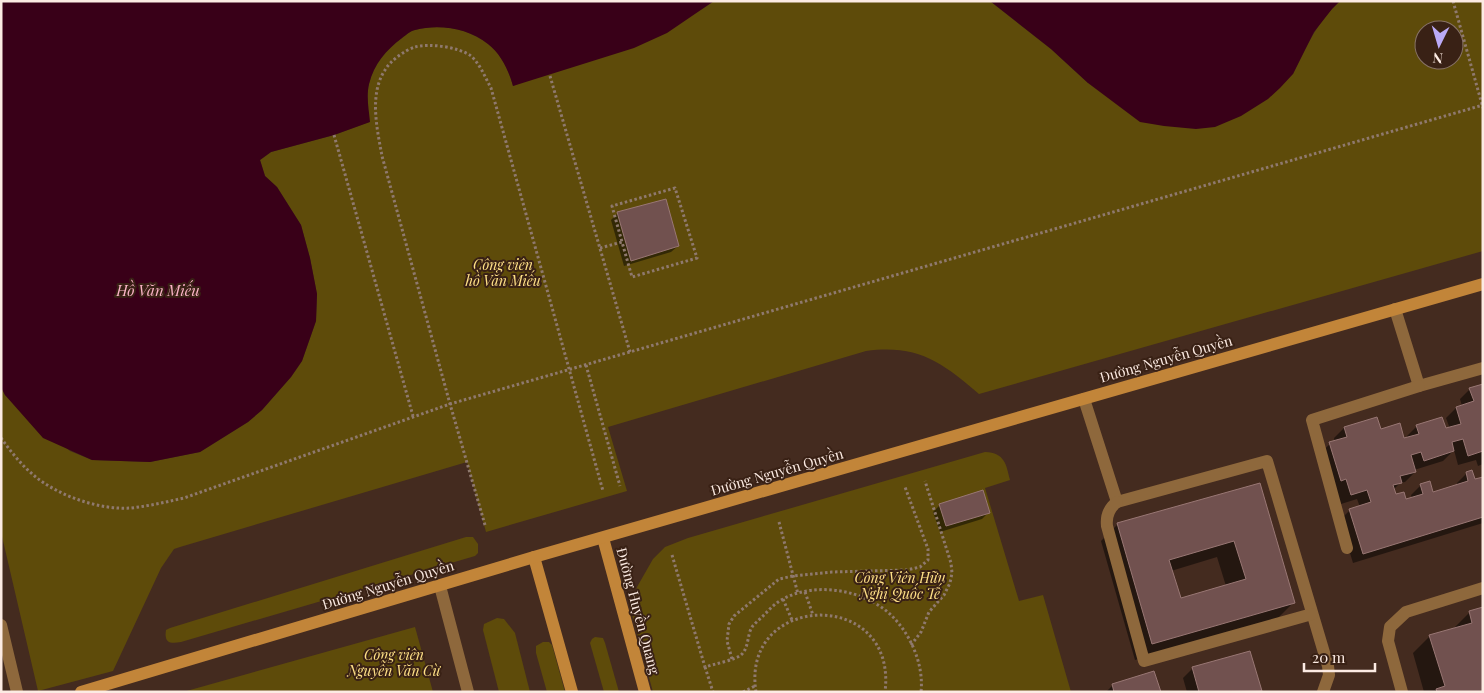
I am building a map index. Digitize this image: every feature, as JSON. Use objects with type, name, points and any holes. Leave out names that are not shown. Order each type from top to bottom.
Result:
[{"type":"street","name":"Đường Nguyễn Quyền","points":[[81,692],[534,557],[1483,284]]},
{"type":"street","points":[[1395,309],[1419,386]]},
{"type":"street","points":[[1347,548],[1312,420],[1483,368]]},
{"type":"street","points":[[1084,399],[1117,502]]},
{"type":"street","points":[[1312,614],[1144,661],[1107,526],[1106,520],[1110,510],[1117,502],[1267,461],[1328,666],[1329,675],[1323,692]]},
{"type":"street","name":"Đường Huyền Quang","points":[[603,538],[645,692]]},
{"type":"street","points":[[534,557],[572,692]]},
{"type":"street","points":[[440,586],[468,692]]},
{"type":"street","points":[[1402,692],[1388,641],[1390,627],[1406,612],[1483,588]]},
{"type":"street","points":[[1,625],[17,692]]},
{"type":"path","points":[[1,438],[10,451],[37,478],[65,495],[104,506],[129,508],[154,505],[184,498],[450,404],[1482,106],[1453,1]]},
{"type":"path","points":[[485,525],[382,156],[376,125],[378,87],[385,69],[396,58],[415,47],[438,45],[470,55],[482,69],[491,88],[603,491]]},
{"type":"path","points":[[550,76],[630,352]]},
{"type":"path","points":[[334,135],[413,416]]},
{"type":"path","points":[[675,188],[697,258],[632,277],[622,242],[612,206],[675,188]]},
{"type":"path","points":[[600,248],[622,242]]},
{"type":"path","points":[[586,365],[620,486]]},
{"type":"path","points":[[911,645],[921,632],[929,612],[944,595],[952,573],[925,481]]},
{"type":"path","points":[[732,659],[727,635],[729,624],[734,616],[768,586],[779,580],[793,576],[852,571],[892,572],[920,567],[928,560],[928,549],[905,487]]},
{"type":"path","points":[[779,522],[798,594]]},
{"type":"path","points":[[672,555],[713,692]]},
{"type":"path","points":[[705,667],[740,656],[745,650],[752,628],[769,610],[784,598],[820,590],[842,591],[858,595],[882,606],[900,625],[919,664],[921,692]]},
{"type":"path","points":[[805,592],[813,615]]},
{"type":"path","points":[[784,598],[792,620]]},
{"type":"path","points":[[756,692],[756,670],[764,648],[778,629],[792,620],[823,614],[844,618],[862,628],[876,643],[886,672],[885,692]]},
{"type":"path","points":[[743,692],[755,686]]},
{"type":"green space","name":"Công viên hồ Văn Miếu","points":[[714,1],[990,1],[1051,49],[1088,83],[1293,74],[1318,26],[1340,1],[1483,1],[1483,251],[979,394],[953,373],[928,358],[900,350],[866,351],[608,427],[627,491],[486,532],[467,462],[180,547],[174,549],[161,568],[113,671],[38,691],[1,532],[1,387],[5,395],[70,451],[92,460],[150,462],[200,452],[248,422],[262,410],[291,377],[302,361],[316,321],[317,294],[301,225],[277,187],[265,176],[260,160],[271,152],[334,135],[369,122],[368,94],[374,70],[381,58],[391,47],[413,31],[424,28],[443,27],[472,34],[493,48],[501,57],[513,86],[702,9]]},
{"type":"green space","name":"Công Viên Hữu Nghị Quốc Tế","points":[[985,452],[997,455],[1004,460],[1010,480],[985,488],[1019,601],[1043,595],[1071,692],[653,692],[631,611],[637,587],[653,559],[665,547],[688,538]]},
{"type":"green space","points":[[466,537],[473,537],[478,544],[478,553],[475,556],[181,642],[171,643],[166,638],[166,630],[170,628]]},
{"type":"green space","points":[[497,618],[504,619],[515,633],[530,692],[499,692],[483,630],[484,624]]},
{"type":"green space","name":"Công viên Nguyễn Văn Cừ","points":[[415,627],[433,692],[183,692]]},
{"type":"green space","points":[[595,637],[603,638],[619,692],[604,692],[590,643]]},
{"type":"green space","points":[[543,642],[549,642],[552,645],[565,692],[547,692],[536,653],[536,646]]},
{"type":"water","name":"Hồ Văn Miếu","points":[[1,1],[714,1],[667,33],[634,48],[513,86],[501,58],[488,44],[472,34],[453,29],[424,28],[411,31],[396,43],[381,58],[371,77],[368,94],[370,122],[334,135],[271,152],[260,160],[265,176],[277,187],[301,225],[310,258],[317,294],[316,321],[302,361],[291,377],[262,410],[248,422],[200,452],[150,462],[92,460],[43,438],[5,395],[1,387]]},
{"type":"water","points":[[990,1],[1340,1],[1314,32],[1293,74],[1268,99],[1241,116],[1215,127],[1196,129],[1140,122],[1088,83],[1051,49]]},
{"type":"building","points":[[666,199],[679,246],[631,261],[617,212]]},
{"type":"building","points":[[1483,384],[1483,451],[1468,456],[1463,439],[1452,442],[1454,451],[1424,461],[1421,452],[1411,455],[1416,472],[1400,476],[1402,483],[1393,485],[1396,494],[1404,492],[1406,499],[1423,494],[1420,484],[1430,481],[1433,492],[1468,481],[1466,472],[1472,470],[1475,479],[1483,477],[1483,517],[1363,554],[1349,509],[1371,502],[1367,490],[1351,495],[1346,479],[1341,481],[1329,442],[1347,437],[1344,427],[1377,417],[1381,429],[1400,423],[1404,438],[1419,434],[1416,425],[1442,417],[1446,428],[1461,424],[1456,407],[1474,401],[1469,388]]},
{"type":"building","points":[[1260,483],[1295,603],[1152,644],[1117,523]],"holes":[[[1234,541],[1246,579],[1181,598],[1169,560]]]},
{"type":"building","points":[[983,490],[990,513],[946,526],[939,504]]},
{"type":"building","points":[[1483,607],[1483,692],[1437,692],[1436,689],[1445,686],[1429,635],[1472,623],[1469,611]]},
{"type":"building","points":[[1250,651],[1262,691],[1199,692],[1192,667]]},
{"type":"building","points":[[1154,671],[1161,692],[1114,692],[1112,684]]}]
